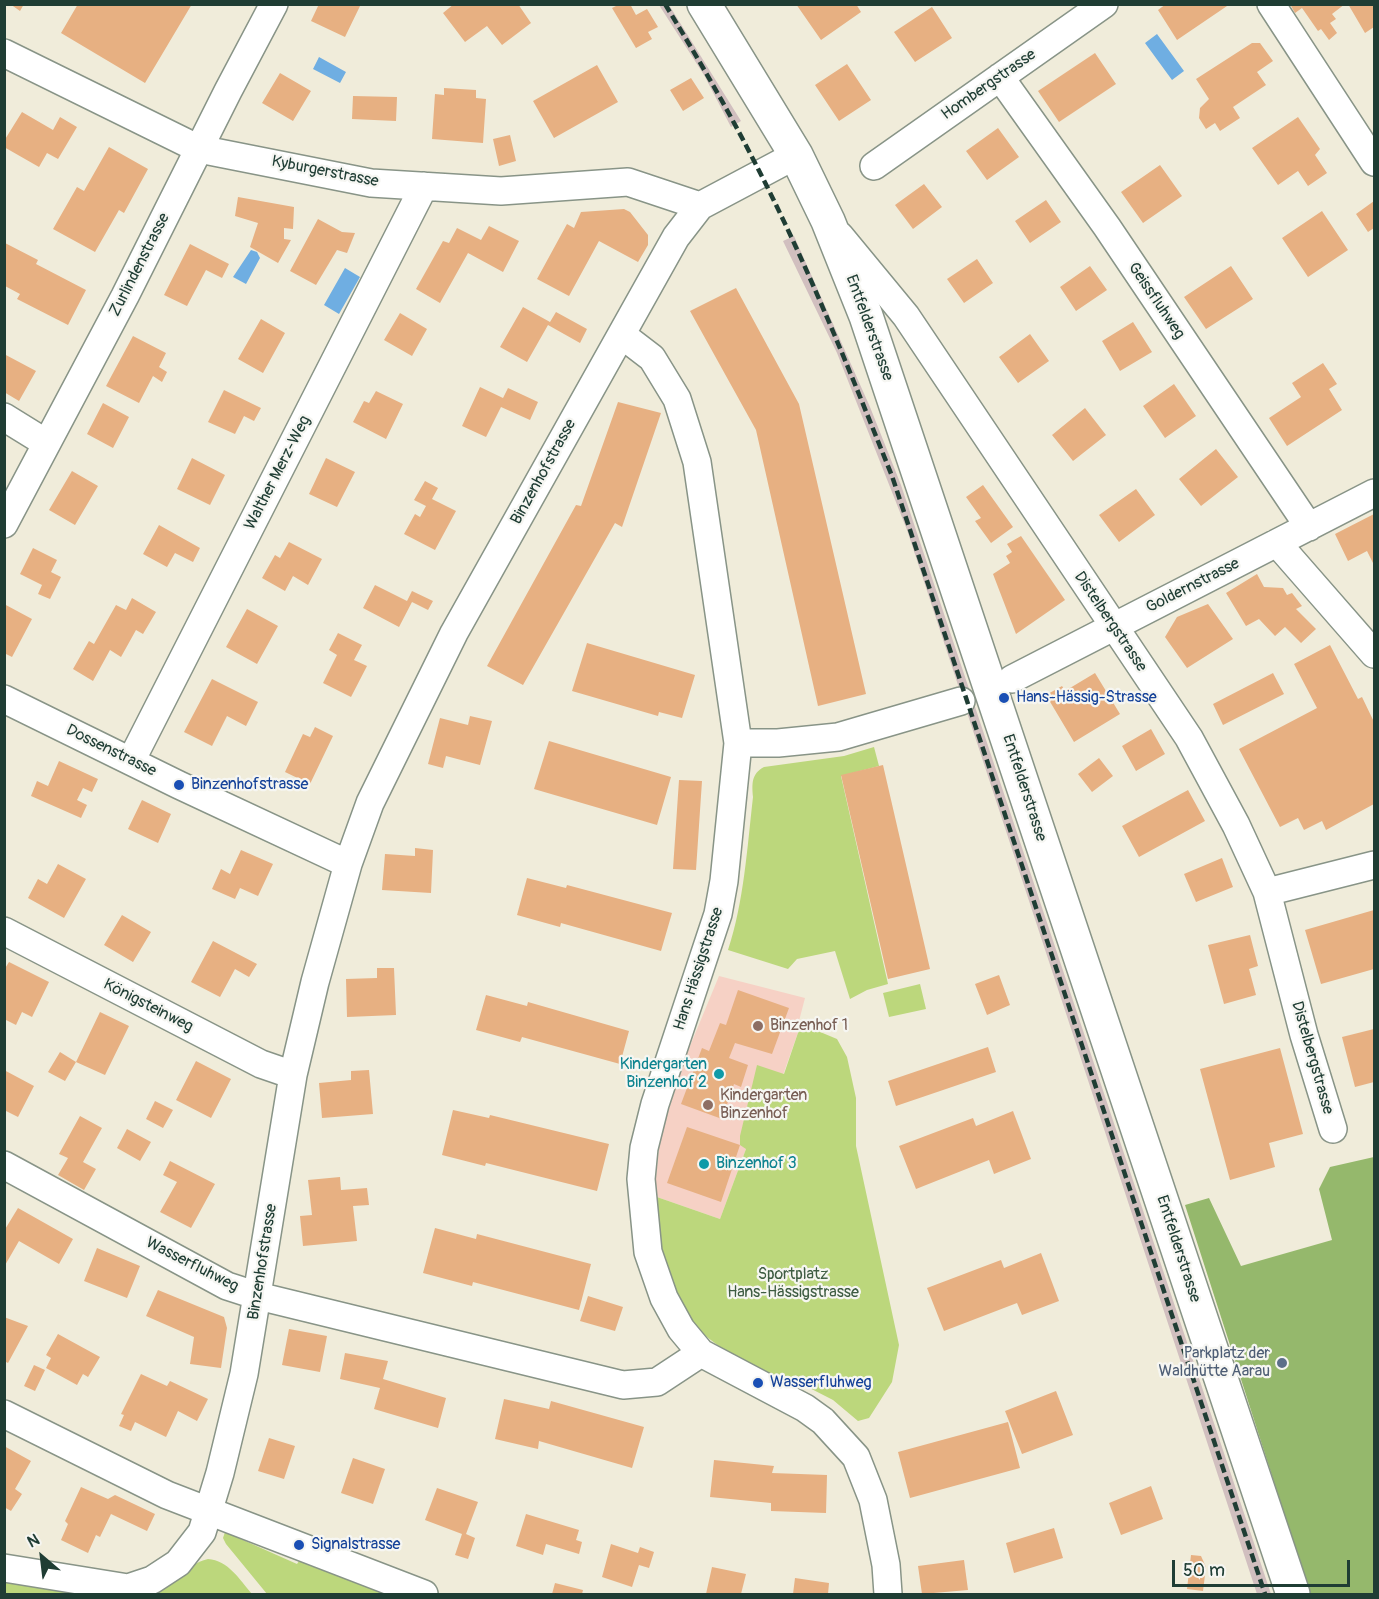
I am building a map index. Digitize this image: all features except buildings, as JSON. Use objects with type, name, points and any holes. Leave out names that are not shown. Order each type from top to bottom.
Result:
[{"type":"main road","name":"Entfelderstrasse","points":[[704,4],[796,155],[829,224],[866,316],[1293,1594]]},
{"type":"street","name":"Zurlindenstrasse","points":[[4,524],[125,296],[274,4]]},
{"type":"street","points":[[1271,4],[1374,162]]},
{"type":"street","name":"Hombergstrasse","points":[[874,166],[1097,6]]},
{"type":"street","name":"Kyburgerstrasse","points":[[4,53],[199,149],[371,183],[501,191],[628,182],[700,206]]},
{"type":"street","name":"Geissfluhweg","points":[[1000,77],[1107,227],[1309,527]]},
{"type":"street","name":"Binzenhofstrasse","points":[[4,1568],[128,1588],[152,1580],[178,1563],[202,1532],[220,1473],[244,1374],[293,1075],[315,982],[348,864],[370,803],[454,633],[676,237],[700,206],[796,155]]},
{"type":"street","name":"Walther Merz-Weg","points":[[131,761],[424,186]]},
{"type":"street","name":"Distelbergstrasse","points":[[829,224],[906,316],[1113,627],[1190,738],[1267,892],[1304,1035],[1333,1129]]},
{"type":"street","name":"Hans Hässigstrasse","points":[[622,335],[652,358],[677,399],[697,462],[738,743],[724,880],[718,914],[655,1104],[644,1148],[641,1179],[648,1252],[654,1275],[681,1329],[701,1353],[805,1408],[823,1421],[849,1447],[861,1468],[873,1500],[886,1565],[888,1594]]},
{"type":"street","points":[[4,417],[46,442]]},
{"type":"street","name":"Goldernstrasse","points":[[1012,679],[1374,493]]},
{"type":"street","points":[[1277,543],[1374,654]]},
{"type":"street","name":"Dossenstrasse","points":[[4,699],[348,864]]},
{"type":"street","points":[[738,743],[778,743],[838,737],[961,701]]},
{"type":"street","points":[[1267,892],[1374,865]]},
{"type":"street","name":"Königsteinweg","points":[[4,931],[261,1064],[293,1075]]},
{"type":"street","name":"Wasserfluhweg","points":[[4,1166],[227,1286],[258,1296],[623,1385],[657,1382],[701,1353]]},
{"type":"street","points":[[4,1414],[167,1495],[424,1594]]},
{"type":"shaded area","points":[[659,5],[669,5],[741,121],[731,127],[704,75]]},
{"type":"shaded area","points":[[794,236],[870,407],[901,485],[1271,1594],[1257,1594],[907,530],[837,353],[783,241]]},
{"type":"shaded area","name":"Kindergarten Binzenhof","points":[[719,976],[805,998],[799,1021],[801,1024],[783,1075],[757,1066],[746,1149],[720,1219],[654,1196],[660,1138],[683,1063]]},
{"type":"green space","points":[[874,747],[879,766],[841,776],[888,984],[867,990],[850,999],[835,951],[797,959],[788,969],[728,950],[741,894],[753,784],[757,773],[764,767],[844,756]]},
{"type":"green space","points":[[920,984],[926,1009],[889,1017],[883,993]]},
{"type":"green space","name":"Sportplatz Hans-Hässigstrasse","points":[[801,1024],[837,1039],[847,1057],[856,1098],[856,1146],[899,1345],[892,1382],[869,1418],[858,1421],[833,1400],[792,1379],[786,1386],[746,1364],[709,1339],[680,1307],[669,1288],[659,1248],[654,1196],[720,1219],[746,1149],[740,1145],[740,1136],[757,1065],[784,1074]]},
{"type":"green space","points":[[1374,1157],[1374,1594],[1310,1594],[1185,1205],[1209,1198],[1241,1266],[1332,1240],[1319,1189],[1330,1167]]},
{"type":"green space","points":[[225,1532],[297,1564],[301,1558],[396,1594],[267,1594],[226,1544],[223,1538]]},
{"type":"green space","points":[[208,1559],[228,1567],[252,1594],[147,1594],[164,1587],[192,1566]]},
{"type":"green space","points":[[4,1577],[100,1594],[5,1594]]},
{"type":"water","points":[[1157,34],[1184,71],[1172,80],[1145,43]]},
{"type":"water","points":[[319,57],[346,72],[340,83],[313,69]]},
{"type":"water","points":[[251,250],[257,252],[260,258],[246,284],[233,277]]},
{"type":"water","points":[[345,268],[360,277],[339,314],[324,305]]},
{"type":"railway","points":[[665,4],[743,139],[791,237],[892,476],[1265,1594]]},
{"type":"place","name":"Hans-Hässig-Strasse","points":[[1004,698]]},
{"type":"place","name":"Binzenhofstrasse","points":[[179,785]]},
{"type":"place","name":"Binzenhof 1","points":[[758,1026]]},
{"type":"place","name":"Kindergarten Binzenhof 2","points":[[719,1074]]},
{"type":"place","name":"Kindergarten Binzenhof","points":[[708,1105]]},
{"type":"place","name":"Binzenhof 3","points":[[704,1164]]},
{"type":"place","name":"Parkplatz der Waldhütte Aarau","points":[[1282,1363]]},
{"type":"place","name":"Wasserfluhweg","points":[[758,1383]]},
{"type":"place","name":"Signalstrasse","points":[[299,1545]]}]
